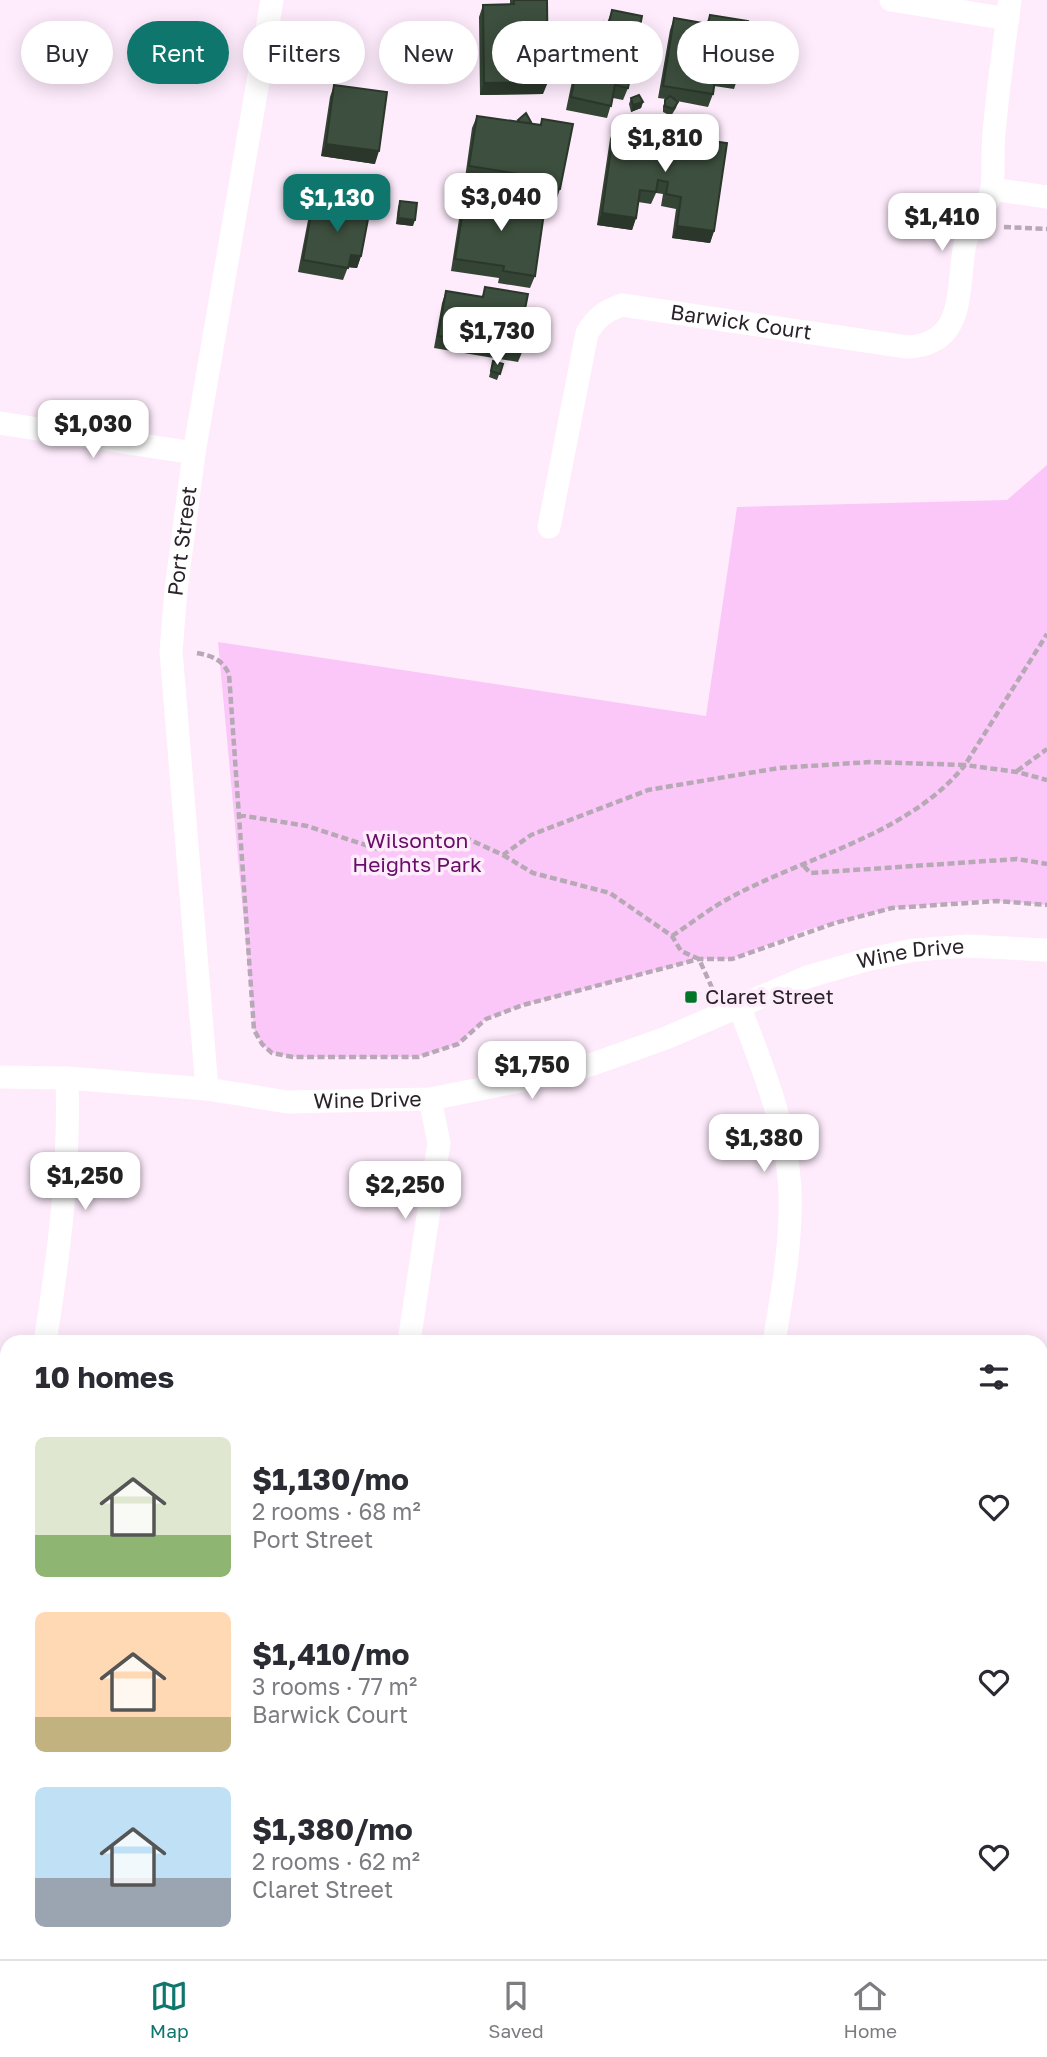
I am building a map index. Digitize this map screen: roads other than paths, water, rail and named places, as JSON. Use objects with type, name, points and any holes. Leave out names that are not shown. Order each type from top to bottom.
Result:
[{"type":"street","name":"Port Street","points":[[208,1089],[172,651],[176,590],[194,453],[272,0]]},
{"type":"street","points":[[891,0],[1009,9],[993,136],[992,189],[1047,197]]},
{"type":"street","name":"Barwick Court","points":[[549,527],[587,333],[606,310],[622,306],[907,347],[934,343],[953,320],[965,244],[969,231],[981,216],[992,189]]},
{"type":"street","points":[[0,423],[194,453]]},
{"type":"street","name":"Wine Drive","points":[[0,1077],[67,1078],[208,1089],[287,1102],[430,1099],[576,1070],[666,1038],[807,977],[914,950],[968,946],[1047,950]]},
{"type":"street","points":[[731,1010],[772,1089],[780,1124],[790,1211],[787,1259],[775,1335]]},
{"type":"street","points":[[46,1335],[59,1254],[69,1130],[67,1078]]},
{"type":"street","points":[[410,1335],[439,1143],[430,1099]]},
{"type":"place","name":"Claret Street","points":[[691,997]]},
{"type":"park label","name":"Wilsonton Heights Park","points":[[417,853]]}]
